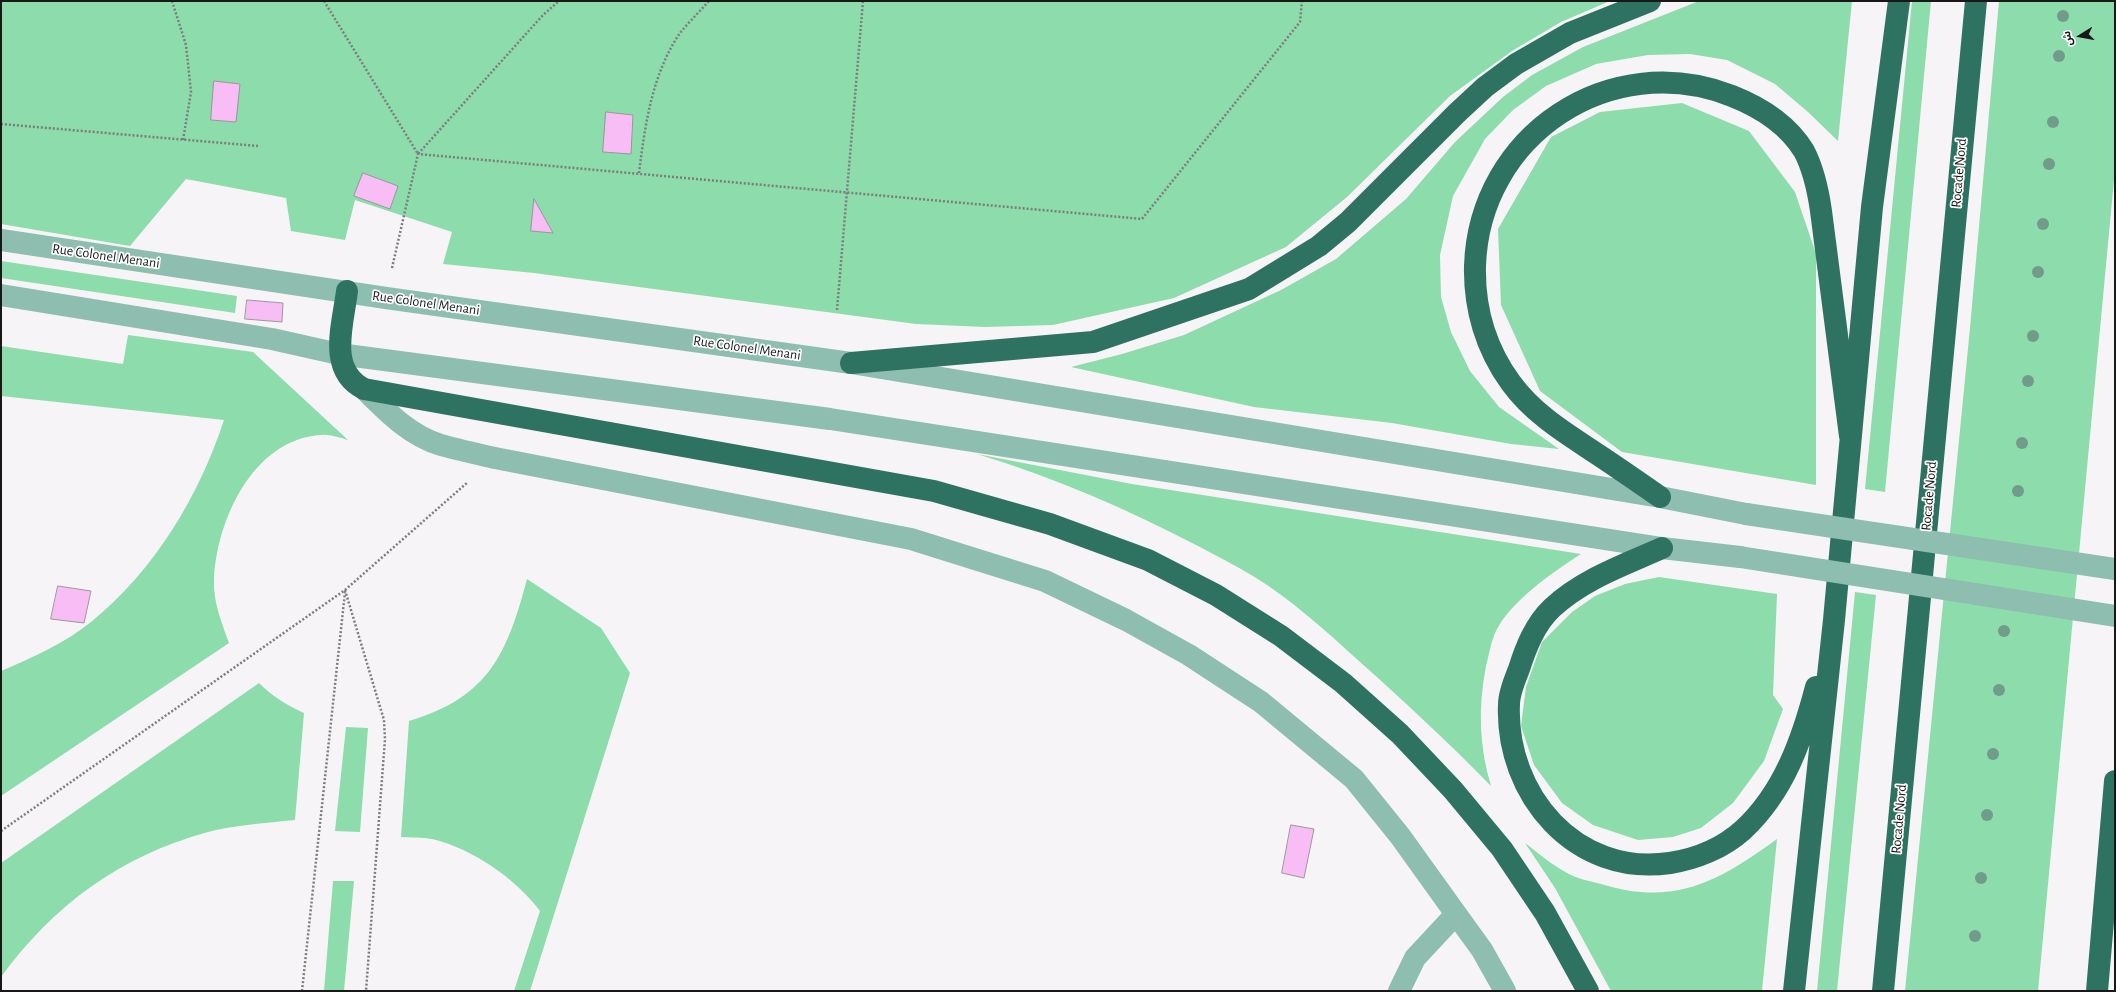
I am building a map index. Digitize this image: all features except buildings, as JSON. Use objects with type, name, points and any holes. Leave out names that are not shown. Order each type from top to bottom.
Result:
[{"type":"highway","points":[[852,363],[1093,342],[1249,289],[1319,246],[1348,222],[1485,87],[1516,64],[1570,33],[1650,1]]},
{"type":"highway","points":[[1794,991],[1834,620],[1872,207],[1899,1]]},
{"type":"highway","name":"Rocade Nord","points":[[1883,991],[1976,1]]},
{"type":"highway","points":[[1660,497],[1551,423],[1530,405],[1512,384],[1497,361],[1485,335],[1478,308],[1475,281],[1475,254],[1480,226],[1488,200],[1501,175],[1516,152],[1535,132],[1551,119],[1580,101],[1606,90],[1633,84],[1661,82],[1688,84],[1715,90],[1741,100],[1765,113],[1787,130],[1804,151],[1816,180],[1850,436]]},
{"type":"highway","points":[[347,292],[339,354],[347,377],[364,389],[934,491],[1050,524],[1148,560],[1216,595],[1281,636],[1343,683],[1400,734],[1453,790],[1502,849],[1545,913],[1588,991]]},
{"type":"highway","points":[[1662,548],[1602,574],[1574,590],[1551,608],[1535,630],[1524,651],[1509,702],[1509,720],[1521,773],[1543,814],[1561,832],[1581,847],[1605,857],[1623,862],[1642,864],[1684,861],[1724,844],[1742,831],[1765,806],[1788,771],[1806,722],[1834,620]]},
{"type":"highway","points":[[2097,991],[2115,781]]},
{"type":"street","name":"Rue Colonel Menani","points":[[1,240],[386,298],[852,363],[1660,497],[1746,514],[2115,569]]},
{"type":"street","points":[[1,295],[272,339],[339,354],[830,419],[1662,548],[1740,557],[2115,616]]},
{"type":"street","points":[[364,389],[384,410],[406,427],[440,445],[495,458],[911,539],[1052,584],[1145,630],[1189,655],[1261,702],[1354,780],[1400,836],[1482,950],[1505,991]]},
{"type":"street","points":[[1399,991],[1415,958],[1456,914]]},
{"type":"path","points":[[172,1],[186,45],[190,92],[183,140]]},
{"type":"path","points":[[324,1],[418,154]]},
{"type":"path","points":[[386,298],[418,154],[543,15],[559,1]]},
{"type":"path","points":[[639,173],[647,122],[658,75],[680,33],[709,1]]},
{"type":"path","points":[[837,310],[863,1]]},
{"type":"path","points":[[418,154],[1142,218],[1300,22],[1302,1]]},
{"type":"path","points":[[1,124],[258,146]]},
{"type":"path","points":[[1,831],[345,590],[495,458]]},
{"type":"path","points":[[302,991],[345,590]]},
{"type":"path","points":[[345,590],[384,720],[385,739],[366,991]]},
{"type":"green space","points":[[1,1],[1610,1],[1561,22],[1512,51],[1450,96],[1347,197],[1286,247],[1174,298],[1053,325],[985,327],[916,324],[534,273],[443,264],[452,232],[355,200],[345,240],[291,231],[286,198],[186,179],[130,246],[1,224]]},
{"type":"green space","points":[[1699,1],[1852,1],[1838,141],[1808,112],[1775,84],[1727,60],[1690,54],[1648,55],[1596,64],[1546,86],[1513,110],[1485,139],[1453,196],[1440,255],[1441,297],[1451,332],[1470,371],[1499,407],[1559,449],[1511,444],[1392,423],[1254,407],[1071,367],[1122,354],[1184,335],[1281,290],[1336,259],[1406,199],[1455,142],[1503,97],[1532,75],[1583,47]]},
{"type":"green space","points":[[1912,1],[1931,1],[1885,492],[1865,489]]},
{"type":"green space","points":[[1999,1],[2115,1],[2115,169],[2038,991],[1905,991],[1970,328]]},
{"type":"green space","points":[[1682,103],[1749,131],[1795,192],[1816,254],[1816,485],[1622,452],[1540,391],[1501,305],[1498,229],[1551,137],[1600,112]]},
{"type":"green space","points":[[1,261],[237,296],[235,313],[1,278]]},
{"type":"green space","points":[[128,335],[253,352],[348,440],[335,436],[321,435],[297,440],[276,451],[258,467],[243,487],[231,509],[222,533],[216,558],[214,589],[216,604],[229,643],[1,796],[1,671],[48,650],[81,630],[114,602],[135,579],[155,555],[188,504],[214,448],[224,420],[1,396],[1,346],[123,364]]},
{"type":"green space","points":[[977,454],[1132,484],[1581,554],[1558,569],[1522,598],[1503,620],[1494,635],[1483,681],[1481,711],[1484,756],[1491,786],[1394,692],[1308,616],[1267,585],[1225,560],[1143,518],[1061,483]]},
{"type":"green space","points":[[1659,577],[1777,594],[1773,695],[1783,709],[1764,761],[1733,803],[1701,828],[1673,837],[1638,840],[1593,825],[1562,803],[1534,765],[1521,726],[1526,687],[1542,642],[1572,612],[1595,596],[1625,584]]},
{"type":"green space","points":[[527,579],[601,628],[630,673],[530,991],[514,991],[540,911],[506,876],[478,857],[432,839],[401,837],[409,721],[436,711],[458,699],[476,685],[490,669],[502,651],[519,606]]},
{"type":"green space","points":[[1855,592],[1876,595],[1837,991],[1817,991]]},
{"type":"green space","points":[[259,683],[280,700],[304,713],[295,820],[240,826],[208,832],[176,842],[118,869],[91,886],[43,927],[1,977],[1,863]]},
{"type":"green space","points":[[346,727],[368,728],[360,832],[335,831]]},
{"type":"green space","points":[[1777,839],[1762,991],[1611,991],[1555,888],[1525,843],[1545,859],[1575,877],[1627,890],[1652,893],[1674,891],[1695,886],[1715,878],[1756,854]]},
{"type":"green space","points":[[333,881],[354,881],[344,991],[324,991]]}]
